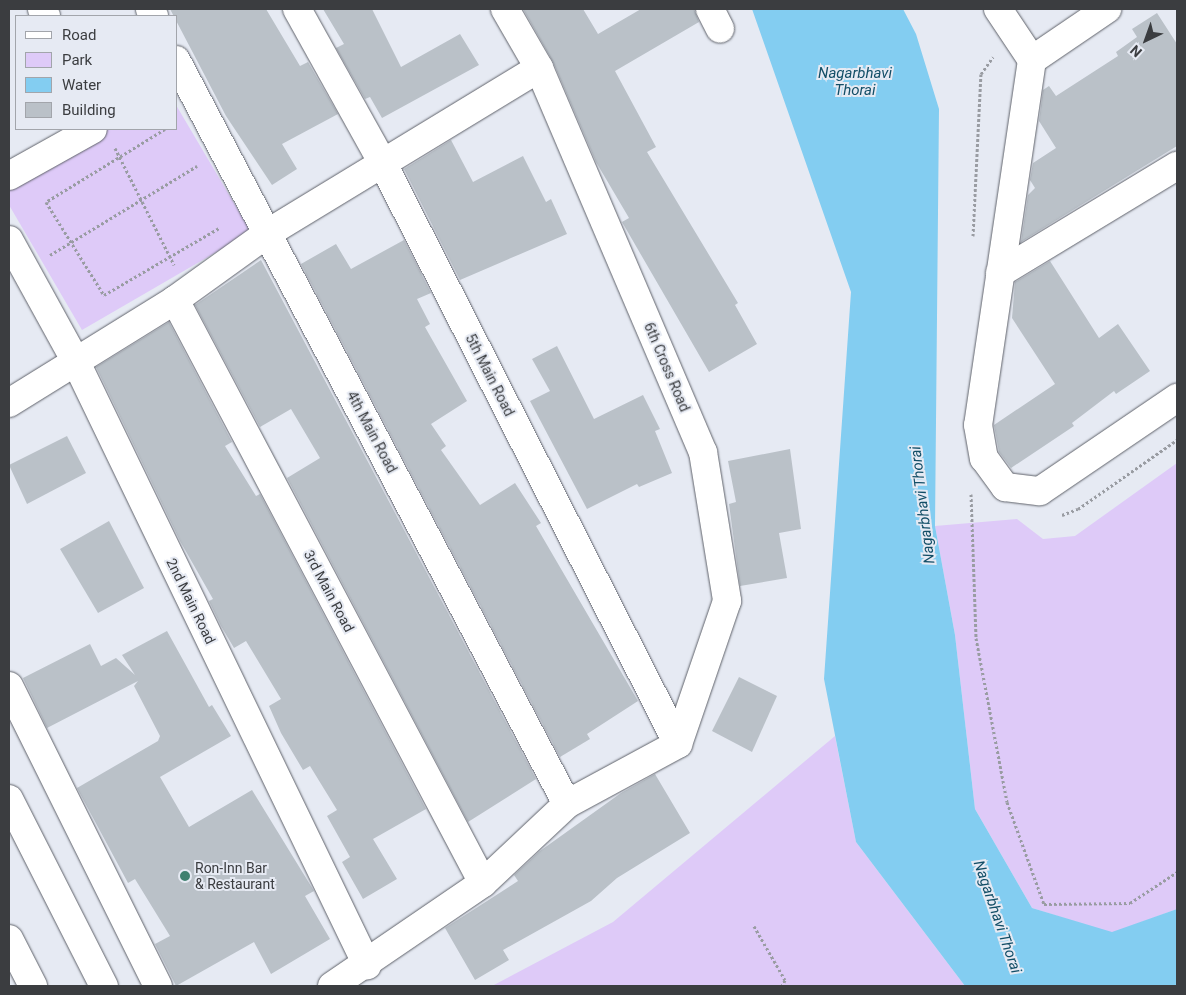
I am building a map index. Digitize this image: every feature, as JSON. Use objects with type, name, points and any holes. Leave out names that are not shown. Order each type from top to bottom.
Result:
[{"type":"main road","name":"5th Main Road","points":[[297,9],[382,162],[678,744]]},
{"type":"main road","name":"6th Cross Road","points":[[505,9],[539,68],[703,452],[727,601],[678,744]]},
{"type":"main road","points":[[998,9],[1032,60],[978,424],[984,458],[1005,487],[1040,491],[1177,398]]},
{"type":"main road","points":[[1032,60],[1107,9]]},
{"type":"main road","points":[[9,403],[76,362],[177,287],[539,68]]},
{"type":"main road","name":"4th Main Road","points":[[180,76],[268,233],[567,804]]},
{"type":"main road","points":[[9,176],[103,136]]},
{"type":"main road","points":[[1000,273],[1177,166]]},
{"type":"main road","name":"2nd Main Road","points":[[9,240],[76,362],[366,965]]},
{"type":"main road","name":"3rd Main Road","points":[[177,287],[483,883]]},
{"type":"main road","points":[[9,686],[158,986]]},
{"type":"main road","points":[[332,986],[366,965],[483,883],[567,804],[678,744]]},
{"type":"main road","points":[[9,800],[104,986]]},
{"type":"main road","points":[[9,939],[33,986]]},
{"type":"path","points":[[163,130],[46,202],[104,295],[225,225]]},
{"type":"path","points":[[103,136],[119,158],[139,201],[170,257],[177,287]]},
{"type":"path","points":[[41,260],[200,164]]},
{"type":"path","points":[[971,487],[976,638],[1007,802],[1044,904],[1130,904],[1177,872]]},
{"type":"path","points":[[754,926],[785,980],[782,986]]},
{"type":"green space","points":[[178,108],[251,232],[82,330],[9,205],[9,163],[65,130],[178,130]]},
{"type":"green space","points":[[1177,463],[1177,909],[1112,933],[1032,908],[975,809],[955,635],[935,526],[1017,519],[1043,539],[1075,536]]},
{"type":"green space","points":[[835,736],[856,842],[965,986],[492,986],[613,922]]},
{"type":"water","name":"Nagarbhavi Thorai","points":[[752,9],[903,9],[916,34],[939,109],[935,526],[955,635],[975,809],[1032,908],[1112,932],[1177,909],[1177,986],[965,986],[856,842],[824,679],[851,292]]},
{"type":"building","points":[[170,9],[266,9],[300,66],[308,62],[338,114],[282,144],[297,169],[272,185],[226,116],[178,24],[178,15],[173,15]]},
{"type":"building","points":[[323,9],[372,9],[401,67],[460,34],[479,65],[382,118],[370,97],[365,99],[336,48],[344,44]]},
{"type":"building","points":[[523,9],[583,9],[598,34],[641,9],[694,9],[699,22],[615,71],[656,147],[647,152],[738,303],[735,305],[757,344],[709,372],[622,222],[629,218],[596,162],[553,62]]},
{"type":"building","points":[[1157,13],[1177,44],[1177,146],[1021,242],[1028,195],[1035,188],[1030,180],[1033,163],[1056,148],[1039,121],[1043,90],[1049,86],[1056,96],[1118,56],[1116,52],[1137,37],[1132,29]]},
{"type":"building","points":[[451,140],[473,182],[523,156],[546,202],[551,199],[567,234],[460,280],[404,169]]},
{"type":"building","points":[[404,240],[431,293],[417,299],[430,324],[425,327],[467,401],[431,424],[446,446],[441,450],[480,505],[515,483],[541,523],[536,526],[638,701],[587,734],[590,739],[560,757],[301,264],[336,244],[351,269]]},
{"type":"building","points":[[261,260],[536,779],[468,822],[287,478],[320,458],[291,409],[260,427],[195,305]]},
{"type":"building","points":[[1050,261],[1099,338],[1118,324],[1150,371],[1116,394],[1114,391],[1072,423],[1074,426],[1011,468],[999,452],[994,425],[1055,384],[1012,318],[1015,282]]},
{"type":"building","points":[[169,322],[232,442],[225,446],[256,496],[260,494],[426,809],[373,839],[397,879],[363,899],[342,862],[350,857],[327,816],[337,810],[310,766],[303,770],[281,733],[269,706],[281,699],[246,641],[234,648],[221,626],[209,601],[213,599],[180,541],[96,367]]},
{"type":"building","points":[[557,346],[594,419],[643,395],[660,429],[655,431],[672,473],[639,487],[637,484],[587,509],[530,401],[550,391],[532,359]]},
{"type":"building","points":[[67,436],[86,473],[27,504],[9,465]]},
{"type":"building","points":[[790,449],[801,529],[779,533],[787,578],[740,586],[729,504],[736,502],[728,461]]},
{"type":"building","points":[[109,521],[144,588],[98,613],[60,549]]},
{"type":"building","points":[[167,631],[209,707],[212,705],[231,736],[160,777],[189,827],[252,790],[314,891],[305,896],[330,939],[271,974],[254,942],[176,986],[155,944],[170,936],[135,879],[128,883],[77,788],[158,741],[160,736],[134,686],[138,681],[47,728],[23,678],[90,644],[101,666],[116,658],[135,675],[122,655]]},
{"type":"building","points":[[739,677],[777,696],[752,752],[712,731]]},
{"type":"building","points":[[655,774],[690,833],[617,878],[591,901],[503,950],[509,960],[475,980],[445,928],[518,881],[514,875],[540,851],[621,793]]},
{"type":"place","name":"Ron-Inn Bar & Restaurant","points":[[185,876]]}]
